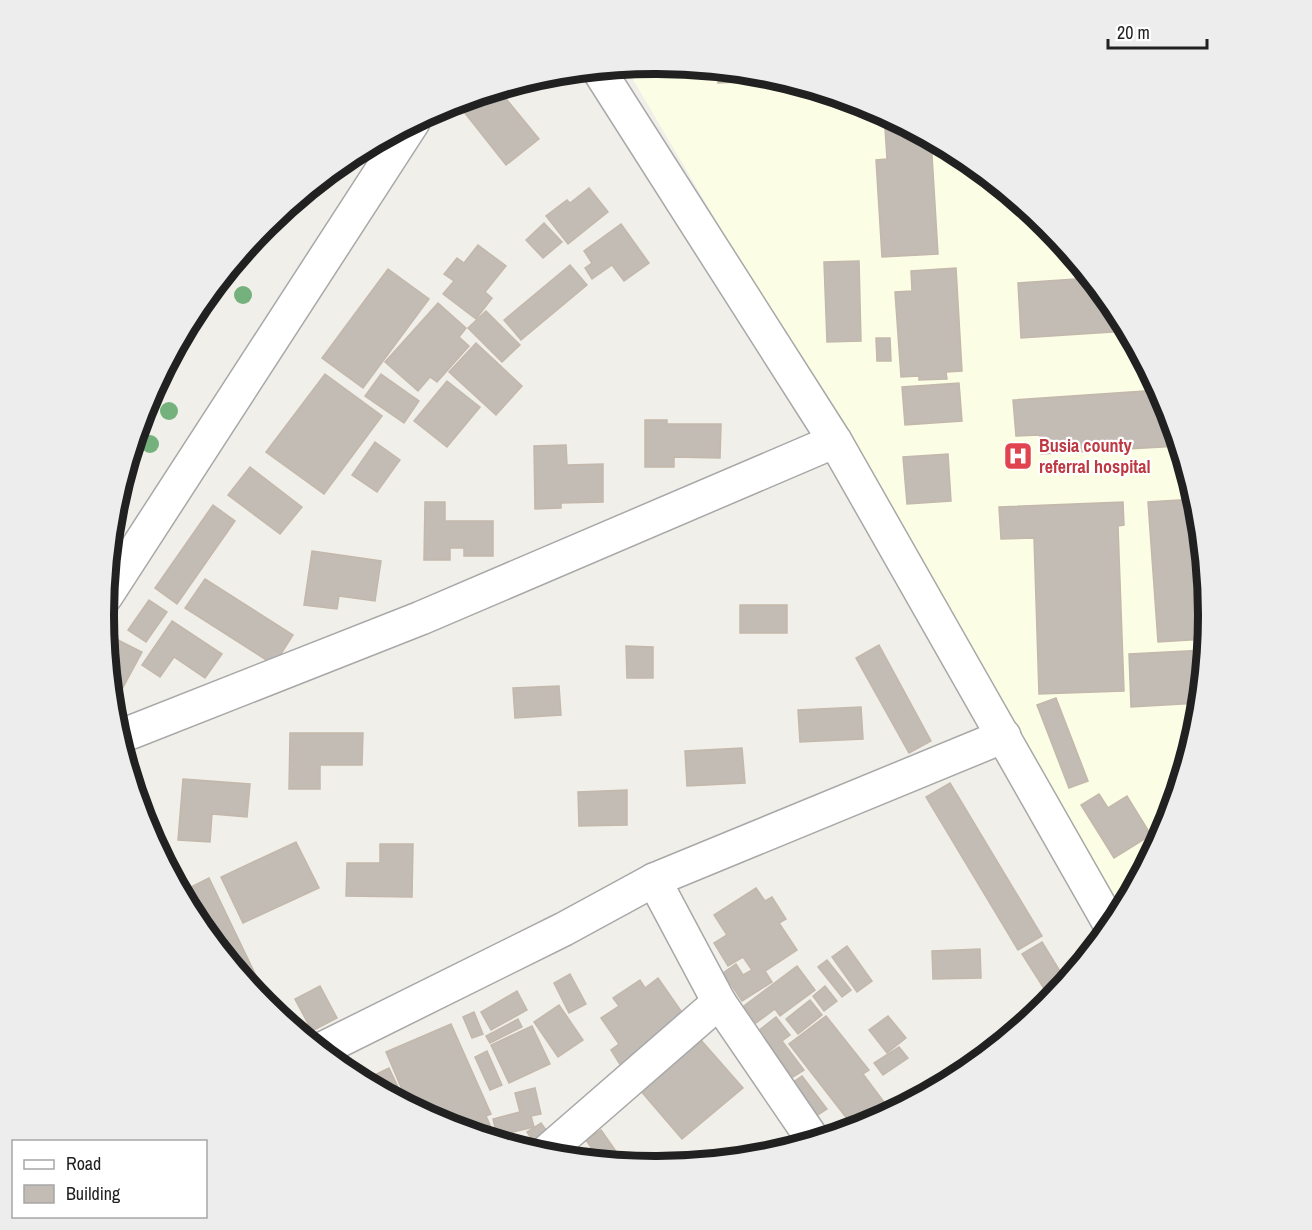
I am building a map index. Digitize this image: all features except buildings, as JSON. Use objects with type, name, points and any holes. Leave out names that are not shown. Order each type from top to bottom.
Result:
[{"type":"street","points":[[603,77],[835,441],[1106,917]]},
{"type":"street","points":[[116,581],[404,136]]},
{"type":"street","points":[[128,733],[422,618],[835,441]]},
{"type":"street","points":[[328,1046],[564,929],[654,880],[1004,736]]},
{"type":"street","points":[[654,880],[718,1002],[808,1134]]},
{"type":"street","points":[[553,1146],[718,1002]]},
{"type":"shaded area","name":"Busia county referral hospital","points":[[630,75],[727,78],[796,92],[863,115],[927,146],[986,185],[1039,232],[1086,285],[1125,344],[1156,408],[1179,475],[1193,544],[1198,615],[1193,686],[1179,755],[1156,822],[1142,854],[1117,899]]},
{"type":"place","name":"Busia county referral hospital","points":[[1018,456]]}]
